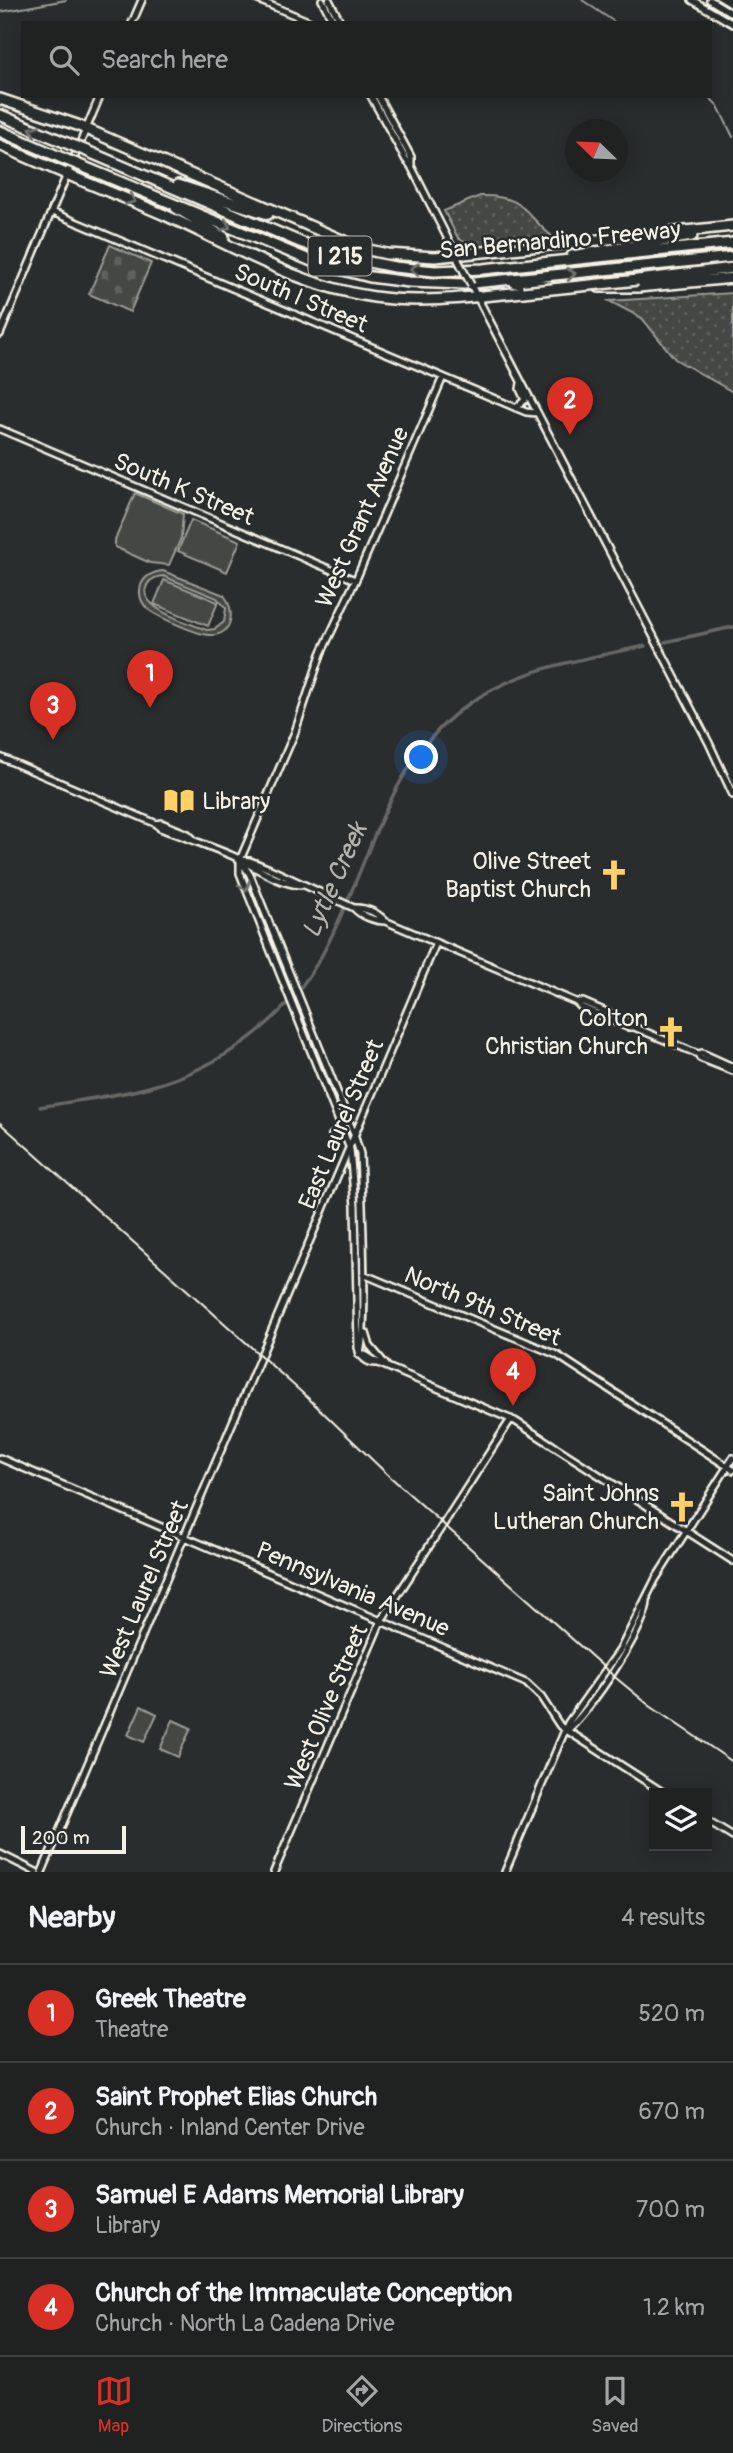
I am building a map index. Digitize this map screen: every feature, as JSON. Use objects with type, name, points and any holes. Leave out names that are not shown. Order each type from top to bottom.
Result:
[{"type":"highway","points":[[0,99],[86,130],[370,251],[402,256],[456,257],[733,226]]},
{"type":"highway","name":"San Bernardino Freeway","points":[[0,115],[300,242],[372,263],[447,271],[483,270],[733,243]]},
{"type":"highway","name":"San Bernardino Freeway","points":[[0,131],[320,264],[370,277],[433,284],[503,282],[733,257]]},
{"type":"highway","points":[[0,145],[169,217],[299,278],[351,293],[414,300],[523,292],[733,268]]},
{"type":"highway","points":[[162,183],[179,185],[352,244]]},
{"type":"highway","points":[[163,199],[190,219],[269,260],[351,293]]},
{"type":"highway","points":[[550,262],[585,252],[733,232]]},
{"type":"highway","points":[[503,282],[528,286],[615,288],[733,278]]},
{"type":"street","points":[[133,21],[142,0]]},
{"type":"street","points":[[258,0],[308,21]]},
{"type":"street","points":[[322,0],[333,21]]},
{"type":"street","points":[[329,0],[340,21]]},
{"type":"street","points":[[692,0],[733,24]]},
{"type":"street","points":[[710,0],[733,14]]},
{"type":"street","points":[[0,334],[99,98]]},
{"type":"street","points":[[372,98],[405,160],[411,166],[709,743],[733,795]]},
{"type":"street","points":[[379,98],[411,157],[411,166]]},
{"type":"street","name":"South I Street","points":[[52,212],[516,408],[531,414],[537,413]]},
{"type":"street","name":"West Grant Avenue","points":[[240,860],[299,722],[315,672],[443,377]]},
{"type":"street","points":[[516,408],[525,400],[520,389],[521,383]]},
{"type":"street","name":"South K Street","points":[[0,429],[355,580]]},
{"type":"street","points":[[0,757],[157,824],[160,828],[270,869],[354,908],[358,913],[385,921],[576,1002],[583,1002],[733,1069]]},
{"type":"street","points":[[240,860],[247,869],[355,1137],[360,1156],[359,1355]]},
{"type":"street","points":[[240,860],[240,873],[350,1149],[364,1318],[370,1346],[389,1367]]},
{"type":"street","points":[[255,911],[262,907]]},
{"type":"street","name":"East Laurel Street","points":[[278,1319],[436,943]]},
{"type":"street","points":[[325,1084],[332,1081]]},
{"type":"street","points":[[348,1121],[354,1123],[362,1120]]},
{"type":"street","points":[[332,1135],[339,1133],[342,1127]]},
{"type":"street","points":[[341,1169],[353,1168]]},
{"type":"street","name":"North 9th Street","points":[[359,1274],[557,1356],[731,1468]]},
{"type":"street","points":[[359,1355],[363,1349],[364,1318]]},
{"type":"street","name":"West Laurel Street","points":[[42,1872],[278,1319]]},
{"type":"street","points":[[359,1355],[365,1355],[378,1363],[511,1419],[733,1562]]},
{"type":"street","name":"West Olive Street","points":[[274,1872],[381,1620],[511,1419]]},
{"type":"street","name":"Pennsylvania Avenue","points":[[0,1458],[526,1683],[541,1697],[556,1722],[566,1731],[656,1788]]},
{"type":"street","points":[[505,1872],[573,1717],[620,1650],[647,1597],[687,1531],[731,1468],[733,1458]]},
{"type":"street","points":[[566,1731],[576,1722],[620,1662],[645,1610],[647,1597]]},
{"type":"street","points":[[551,1713],[561,1719],[573,1717]]},
{"type":"street","points":[[712,1824],[733,1837]]},
{"type":"street","points":[[0,1854],[36,1872]]},
{"type":"green space","points":[[480,196],[508,199],[517,203],[557,240],[472,247],[458,238],[444,211]]},
{"type":"green space","points":[[110,245],[151,263],[130,312],[89,294]]},
{"type":"green space","points":[[733,293],[733,392],[675,359],[642,318],[609,301]]},
{"type":"green space","points":[[135,493],[183,514],[181,538],[169,565],[150,563],[115,547],[115,540]]},
{"type":"green space","points":[[191,520],[240,541],[227,572],[178,551]]},
{"type":"green space","points":[[163,571],[224,595],[231,614],[224,631],[210,635],[196,632],[149,610],[141,599],[141,585],[147,576]],"holes":[[[163,576],[217,598],[226,608],[224,622],[215,629],[207,630],[158,609],[146,596],[146,588],[152,579]]]},
{"type":"green space","points":[[164,580],[218,602],[208,626],[154,604]]},
{"type":"green space","points":[[141,1706],[157,1714],[144,1742],[128,1735]]},
{"type":"green space","points":[[173,1720],[191,1728],[178,1757],[160,1749]]},
{"type":"waterway","name":"Lytle Creek","points":[[0,12],[66,0]]},
{"type":"waterway","name":"Lytle Creek","points":[[582,0],[613,21]]},
{"type":"waterway","name":"Lytle Creek","points":[[710,98],[718,106],[733,137]]},
{"type":"waterway","name":"Lytle Creek","points":[[665,642],[733,627]]},
{"type":"waterway","name":"Lytle Creek","points":[[40,1107],[122,1093],[176,1079],[201,1068],[249,1039],[289,1001],[322,955],[400,782],[437,731],[470,703],[511,681],[554,666],[645,646]]},
{"type":"railway","points":[[0,1123],[616,1678],[650,1706],[733,1762]]},
{"type":"place","name":"Saint Prophet Elias Church","points":[[570,435]]},
{"type":"place","name":"Greek Theatre","points":[[150,708]]},
{"type":"place","name":"Samuel E Adams Memorial Library","points":[[53,740]]},
{"type":"place","name":"Library","points":[[179,801]]},
{"type":"place","name":"Olive Street Baptist Church","points":[[614,875]]},
{"type":"place","name":"Colton Christian Church","points":[[671,1032]]},
{"type":"place","name":"Church of the Immaculate Conception","points":[[513,1406]]},
{"type":"place","name":"Saint Johns Lutheran Church","points":[[682,1507]]}]
